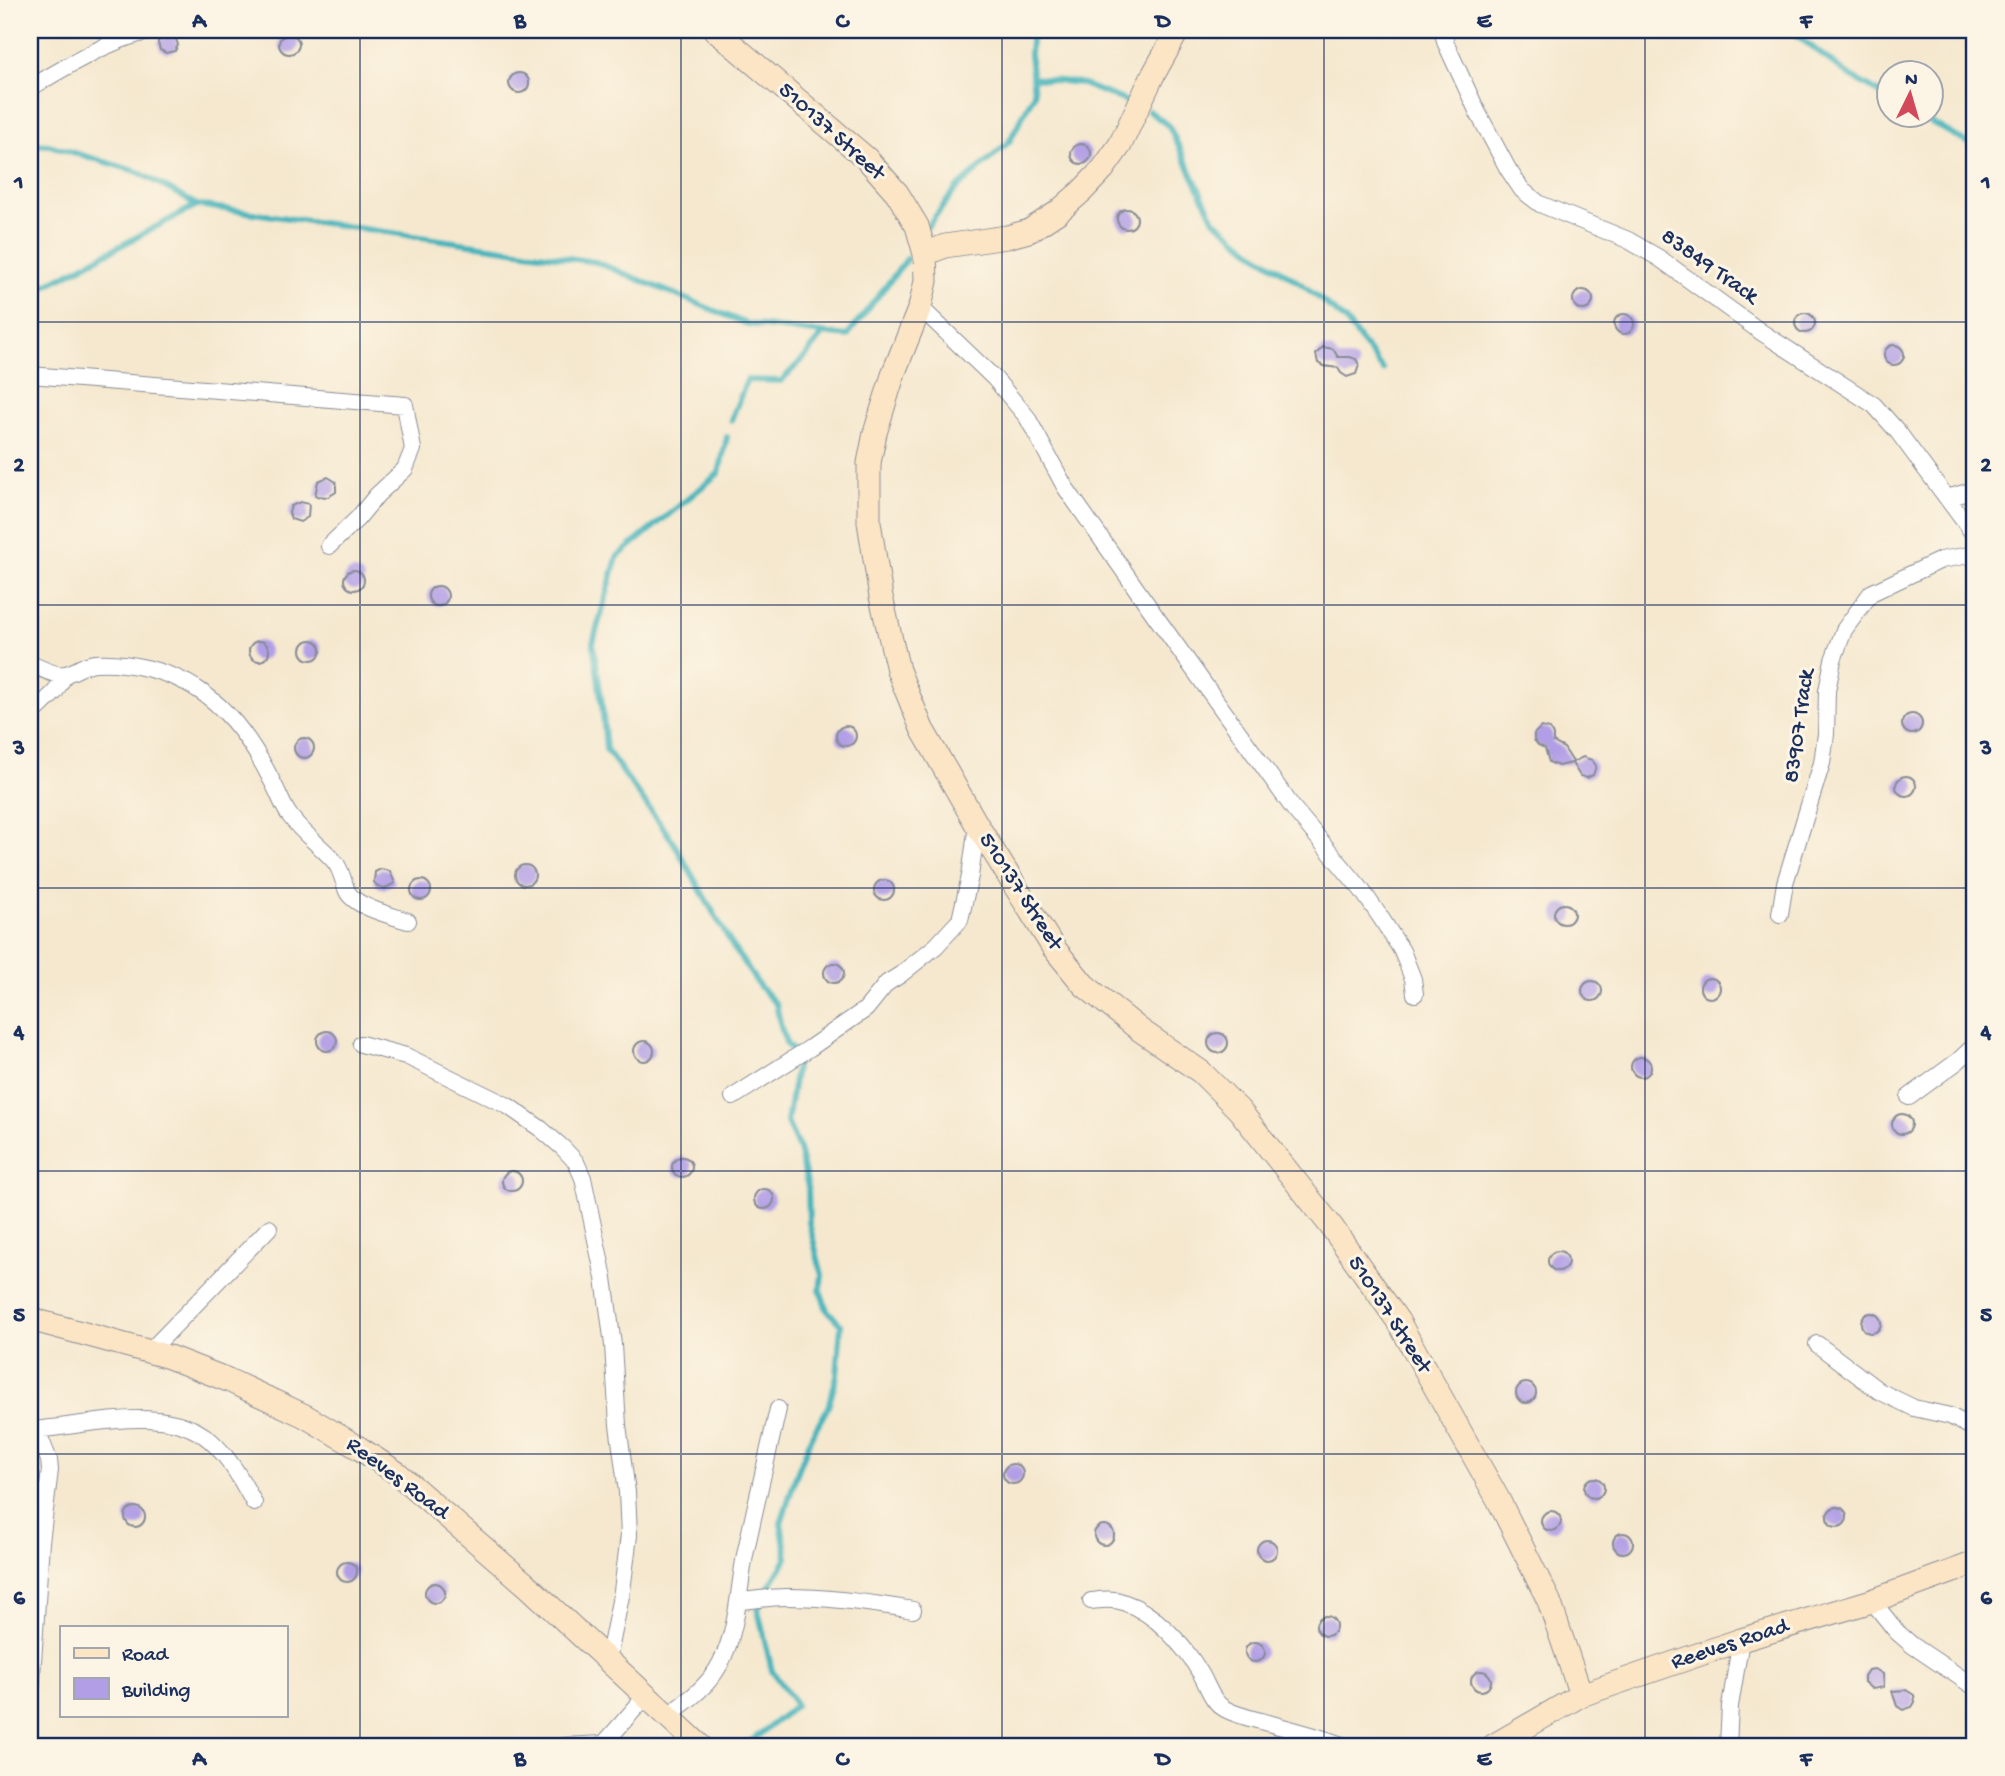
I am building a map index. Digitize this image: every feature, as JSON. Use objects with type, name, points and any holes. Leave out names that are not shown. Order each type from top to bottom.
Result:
[{"type":"street","points":[[30,88],[80,59],[125,39],[158,30]]},
{"type":"street","name":"510137 Street","points":[[715,30],[867,159],[897,193],[917,226],[925,254],[926,281],[920,307],[894,372],[875,433],[869,463],[869,522],[881,597],[898,670],[922,729],[977,825],[1053,947],[1084,985],[1140,1030],[1201,1072],[1239,1110],[1331,1226],[1398,1321],[1498,1499],[1549,1601],[1581,1695]]},
{"type":"street","points":[[925,254],[945,246],[1029,231],[1058,212],[1082,191],[1103,169],[1120,145],[1178,30]]},
{"type":"street","name":"83849 Track","points":[[1442,30],[1478,113],[1522,190],[1540,204],[1628,240],[1660,258],[1760,332],[1874,405],[1898,432],[1975,536]]},
{"type":"street","points":[[920,307],[995,379],[1027,416],[1065,487],[1156,617],[1293,808],[1361,889],[1381,918],[1402,951],[1413,979],[1415,995]]},
{"type":"street","points":[[30,374],[405,405],[414,449],[405,469],[329,546]]},
{"type":"street","points":[[1947,498],[1975,490]]},
{"type":"street","name":"83907 Track","points":[[1780,914],[1785,883],[1822,763],[1827,691],[1833,660],[1844,630],[1871,593],[1941,560],[1975,554]]},
{"type":"street","points":[[30,664],[65,675]]},
{"type":"street","points":[[30,716],[55,692],[65,675],[87,665],[114,664],[146,668],[176,676],[224,709],[244,734],[272,780],[289,816],[336,864],[350,896],[382,913],[408,921]]},
{"type":"street","points":[[733,1097],[866,1009],[887,983],[936,946],[960,920],[977,825]]},
{"type":"street","points":[[361,1044],[406,1056],[508,1106],[564,1148],[576,1162],[583,1178],[604,1278],[613,1345],[618,1425],[629,1524],[622,1591],[608,1660]]},
{"type":"street","points":[[1909,1097],[1958,1062],[1975,1045]]},
{"type":"street","points":[[150,1351],[269,1228]]},
{"type":"street","name":"Reeves Road","points":[[30,1319],[169,1357],[264,1396],[334,1432],[397,1473],[529,1587],[700,1746]]},
{"type":"street","points":[[1818,1344],[1879,1391],[1914,1408],[1950,1416],[1975,1429]]},
{"type":"street","points":[[667,1716],[709,1681],[730,1642],[745,1557],[778,1409]]},
{"type":"street","points":[[31,1691],[41,1542],[50,1471],[49,1460],[33,1430],[135,1419],[178,1422],[211,1440],[226,1457],[254,1503]]},
{"type":"street","name":"Reeves Road","points":[[1493,1746],[1581,1695],[1741,1640],[1872,1601],[1975,1563]]},
{"type":"street","points":[[738,1601],[787,1597],[816,1598],[913,1610]]},
{"type":"street","points":[[1091,1601],[1122,1601],[1152,1618],[1192,1658],[1210,1692],[1224,1709],[1344,1746]]},
{"type":"street","points":[[1872,1601],[1905,1638],[1970,1684]]},
{"type":"street","points":[[1728,1746],[1730,1706],[1741,1640]]},
{"type":"street","points":[[564,1746],[603,1745],[646,1696]]},
{"type":"building","points":[[168,33],[175,36],[178,45],[175,51],[166,53],[160,50],[158,41]]},
{"type":"building","points":[[289,34],[296,37],[299,44],[296,51],[289,54],[282,51],[279,44],[282,37]]},
{"type":"building","points":[[519,73],[526,76],[529,83],[526,90],[519,93],[512,90],[509,83],[512,76]]},
{"type":"building","points":[[1081,144],[1088,147],[1091,154],[1088,161],[1081,164],[1074,161],[1071,154],[1074,147]]},
{"type":"building","points":[[1127,209],[1134,212],[1137,219],[1134,226],[1127,229],[1120,226],[1117,219],[1120,212]]},
{"type":"building","points":[[1583,290],[1590,293],[1593,300],[1590,307],[1583,310],[1576,307],[1573,300],[1576,293]]},
{"type":"building","points":[[1805,313],[1812,316],[1815,323],[1812,330],[1805,333],[1798,330],[1795,323],[1798,316]]},
{"type":"building","points":[[1624,314],[1631,317],[1634,324],[1631,331],[1624,334],[1617,331],[1614,324],[1617,317]]},
{"type":"building","points":[[1894,345],[1901,348],[1904,355],[1901,362],[1894,365],[1887,362],[1884,355],[1887,348]]},
{"type":"building","points":[[1323,347],[1333,349],[1338,357],[1356,359],[1359,365],[1356,374],[1347,377],[1338,368],[1318,363],[1316,354]]},
{"type":"building","points":[[328,477],[336,482],[336,492],[328,497],[315,496],[318,481]]},
{"type":"building","points":[[300,502],[309,504],[308,517],[300,522],[291,519],[289,513],[291,506]]},
{"type":"building","points":[[354,570],[361,573],[364,580],[361,587],[354,590],[347,587],[344,580],[347,573]]},
{"type":"building","points":[[438,586],[445,589],[448,596],[445,603],[438,606],[431,603],[428,596],[431,589]]},
{"type":"building","points":[[311,640],[318,643],[321,650],[318,657],[311,660],[304,657],[301,650],[304,643]]},
{"type":"building","points":[[259,641],[266,644],[269,651],[266,658],[259,661],[252,658],[249,651],[252,644]]},
{"type":"building","points":[[1912,714],[1919,717],[1922,724],[1919,731],[1912,734],[1905,731],[1902,724],[1905,717]]},
{"type":"building","points":[[846,726],[853,729],[856,736],[853,743],[846,746],[839,743],[836,736],[839,729]]},
{"type":"building","points":[[1541,727],[1550,729],[1553,742],[1564,748],[1573,762],[1583,757],[1592,760],[1596,766],[1593,775],[1587,778],[1580,776],[1572,763],[1558,766],[1549,762],[1545,748],[1534,740],[1534,734]]},
{"type":"building","points":[[304,738],[311,741],[314,748],[311,755],[304,758],[297,755],[294,748],[297,741]]},
{"type":"building","points":[[1906,776],[1913,779],[1916,786],[1913,793],[1906,796],[1899,793],[1896,786],[1899,779]]},
{"type":"building","points":[[525,865],[532,868],[535,875],[532,882],[525,885],[518,882],[515,875],[518,868]]},
{"type":"building","points":[[381,869],[390,871],[395,883],[384,889],[374,882],[375,872]]},
{"type":"building","points":[[421,880],[428,883],[431,890],[428,897],[421,900],[414,897],[411,890],[414,883]]},
{"type":"building","points":[[884,880],[891,883],[894,890],[891,897],[884,900],[877,897],[874,890],[877,883]]},
{"type":"building","points":[[1564,904],[1571,907],[1574,914],[1571,921],[1564,924],[1557,921],[1554,914],[1557,907]]},
{"type":"building","points":[[834,963],[841,966],[844,973],[841,980],[834,983],[827,980],[824,973],[827,966]]},
{"type":"building","points":[[1710,978],[1717,981],[1720,988],[1717,995],[1710,998],[1703,995],[1700,988],[1703,981]]},
{"type":"building","points":[[1592,981],[1599,984],[1602,991],[1599,998],[1592,1001],[1585,998],[1582,991],[1585,984]]},
{"type":"building","points":[[327,1031],[334,1034],[337,1041],[334,1048],[327,1051],[320,1048],[317,1041],[320,1034]]},
{"type":"building","points":[[1218,1033],[1225,1036],[1228,1043],[1225,1050],[1218,1053],[1211,1050],[1208,1043],[1211,1036]]},
{"type":"building","points":[[644,1041],[651,1044],[654,1051],[651,1058],[644,1061],[637,1058],[634,1051],[637,1044]]},
{"type":"building","points":[[1641,1057],[1648,1060],[1651,1067],[1648,1074],[1641,1077],[1634,1074],[1631,1067],[1634,1060]]},
{"type":"building","points":[[1902,1114],[1909,1117],[1912,1124],[1909,1131],[1902,1134],[1895,1131],[1892,1124],[1895,1117]]},
{"type":"building","points":[[682,1157],[689,1160],[692,1167],[689,1174],[682,1177],[675,1174],[672,1167],[675,1160]]},
{"type":"building","points":[[512,1171],[519,1174],[522,1181],[519,1188],[512,1191],[505,1188],[502,1181],[505,1174]]},
{"type":"building","points":[[764,1189],[771,1192],[774,1199],[771,1206],[764,1209],[757,1206],[754,1199],[757,1192]]},
{"type":"building","points":[[1558,1251],[1565,1254],[1568,1261],[1565,1268],[1558,1271],[1551,1268],[1548,1261],[1551,1254]]},
{"type":"building","points":[[1871,1313],[1878,1316],[1881,1323],[1878,1330],[1871,1333],[1864,1330],[1861,1323],[1864,1316]]},
{"type":"building","points":[[1526,1383],[1533,1386],[1536,1393],[1533,1400],[1526,1403],[1519,1400],[1516,1393],[1519,1386]]},
{"type":"building","points":[[1013,1464],[1020,1467],[1023,1474],[1020,1481],[1013,1484],[1006,1481],[1003,1474],[1006,1467]]},
{"type":"building","points":[[1594,1478],[1601,1481],[1604,1488],[1601,1495],[1594,1498],[1587,1495],[1584,1488],[1587,1481]]},
{"type":"building","points":[[135,1507],[142,1510],[145,1517],[142,1524],[135,1527],[128,1524],[125,1517],[128,1510]]},
{"type":"building","points":[[1837,1507],[1844,1510],[1847,1517],[1844,1524],[1837,1527],[1830,1524],[1827,1517],[1830,1510]]},
{"type":"building","points":[[1551,1511],[1558,1514],[1561,1521],[1558,1528],[1551,1531],[1544,1528],[1541,1521],[1544,1514]]},
{"type":"building","points":[[1104,1525],[1111,1528],[1114,1535],[1111,1542],[1104,1545],[1097,1542],[1094,1535],[1097,1528]]},
{"type":"building","points":[[1623,1533],[1630,1536],[1633,1543],[1630,1550],[1623,1553],[1616,1550],[1613,1543],[1616,1536]]},
{"type":"building","points":[[1267,1540],[1274,1543],[1277,1550],[1274,1557],[1267,1560],[1260,1557],[1257,1550],[1260,1543]]},
{"type":"building","points":[[347,1562],[354,1565],[357,1572],[354,1579],[347,1582],[340,1579],[337,1572],[340,1565]]},
{"type":"building","points":[[435,1583],[442,1586],[445,1593],[442,1600],[435,1603],[428,1600],[425,1593],[428,1586]]},
{"type":"building","points":[[1326,1616],[1333,1619],[1336,1626],[1333,1633],[1326,1636],[1319,1633],[1316,1626],[1319,1619]]},
{"type":"building","points":[[1255,1642],[1262,1645],[1265,1652],[1262,1659],[1255,1662],[1248,1659],[1245,1652],[1248,1645]]},
{"type":"building","points":[[1875,1669],[1883,1674],[1884,1687],[1872,1689],[1864,1682],[1864,1676],[1868,1670]]},
{"type":"building","points":[[1481,1671],[1488,1674],[1491,1681],[1488,1688],[1481,1691],[1474,1688],[1471,1681],[1474,1674]]},
{"type":"building","points":[[1906,1690],[1914,1695],[1915,1702],[1912,1707],[1903,1710],[1897,1706],[1892,1691]]},
{"type":"waterway","points":[[928,226],[956,189],[1009,142],[1034,94],[1030,54],[1032,30]]},
{"type":"waterway","points":[[1790,30],[1847,74],[1876,91]]},
{"type":"waterway","points":[[1033,78],[1079,83],[1126,101]]},
{"type":"waterway","points":[[1149,111],[1169,126],[1214,220],[1253,252],[1303,285],[1345,320],[1383,370]]},
{"type":"waterway","points":[[1945,130],[1975,147]]},
{"type":"waterway","points":[[30,144],[49,145],[138,172],[197,205],[596,262],[747,324],[847,336],[907,259]]},
{"type":"waterway","points":[[30,294],[197,205]]},
{"type":"waterway","points":[[731,420],[747,380],[781,381],[806,356],[823,333]]},
{"type":"waterway","points":[[727,437],[719,473],[617,557],[593,643],[606,749],[672,840],[733,947],[760,987],[776,1004],[787,1045],[798,1055],[787,1122],[799,1149],[808,1187],[809,1223],[822,1275],[820,1290],[827,1310],[841,1325],[837,1376],[828,1407],[812,1435],[781,1523],[787,1558],[763,1596],[758,1610],[772,1671],[796,1705],[745,1746]]}]
